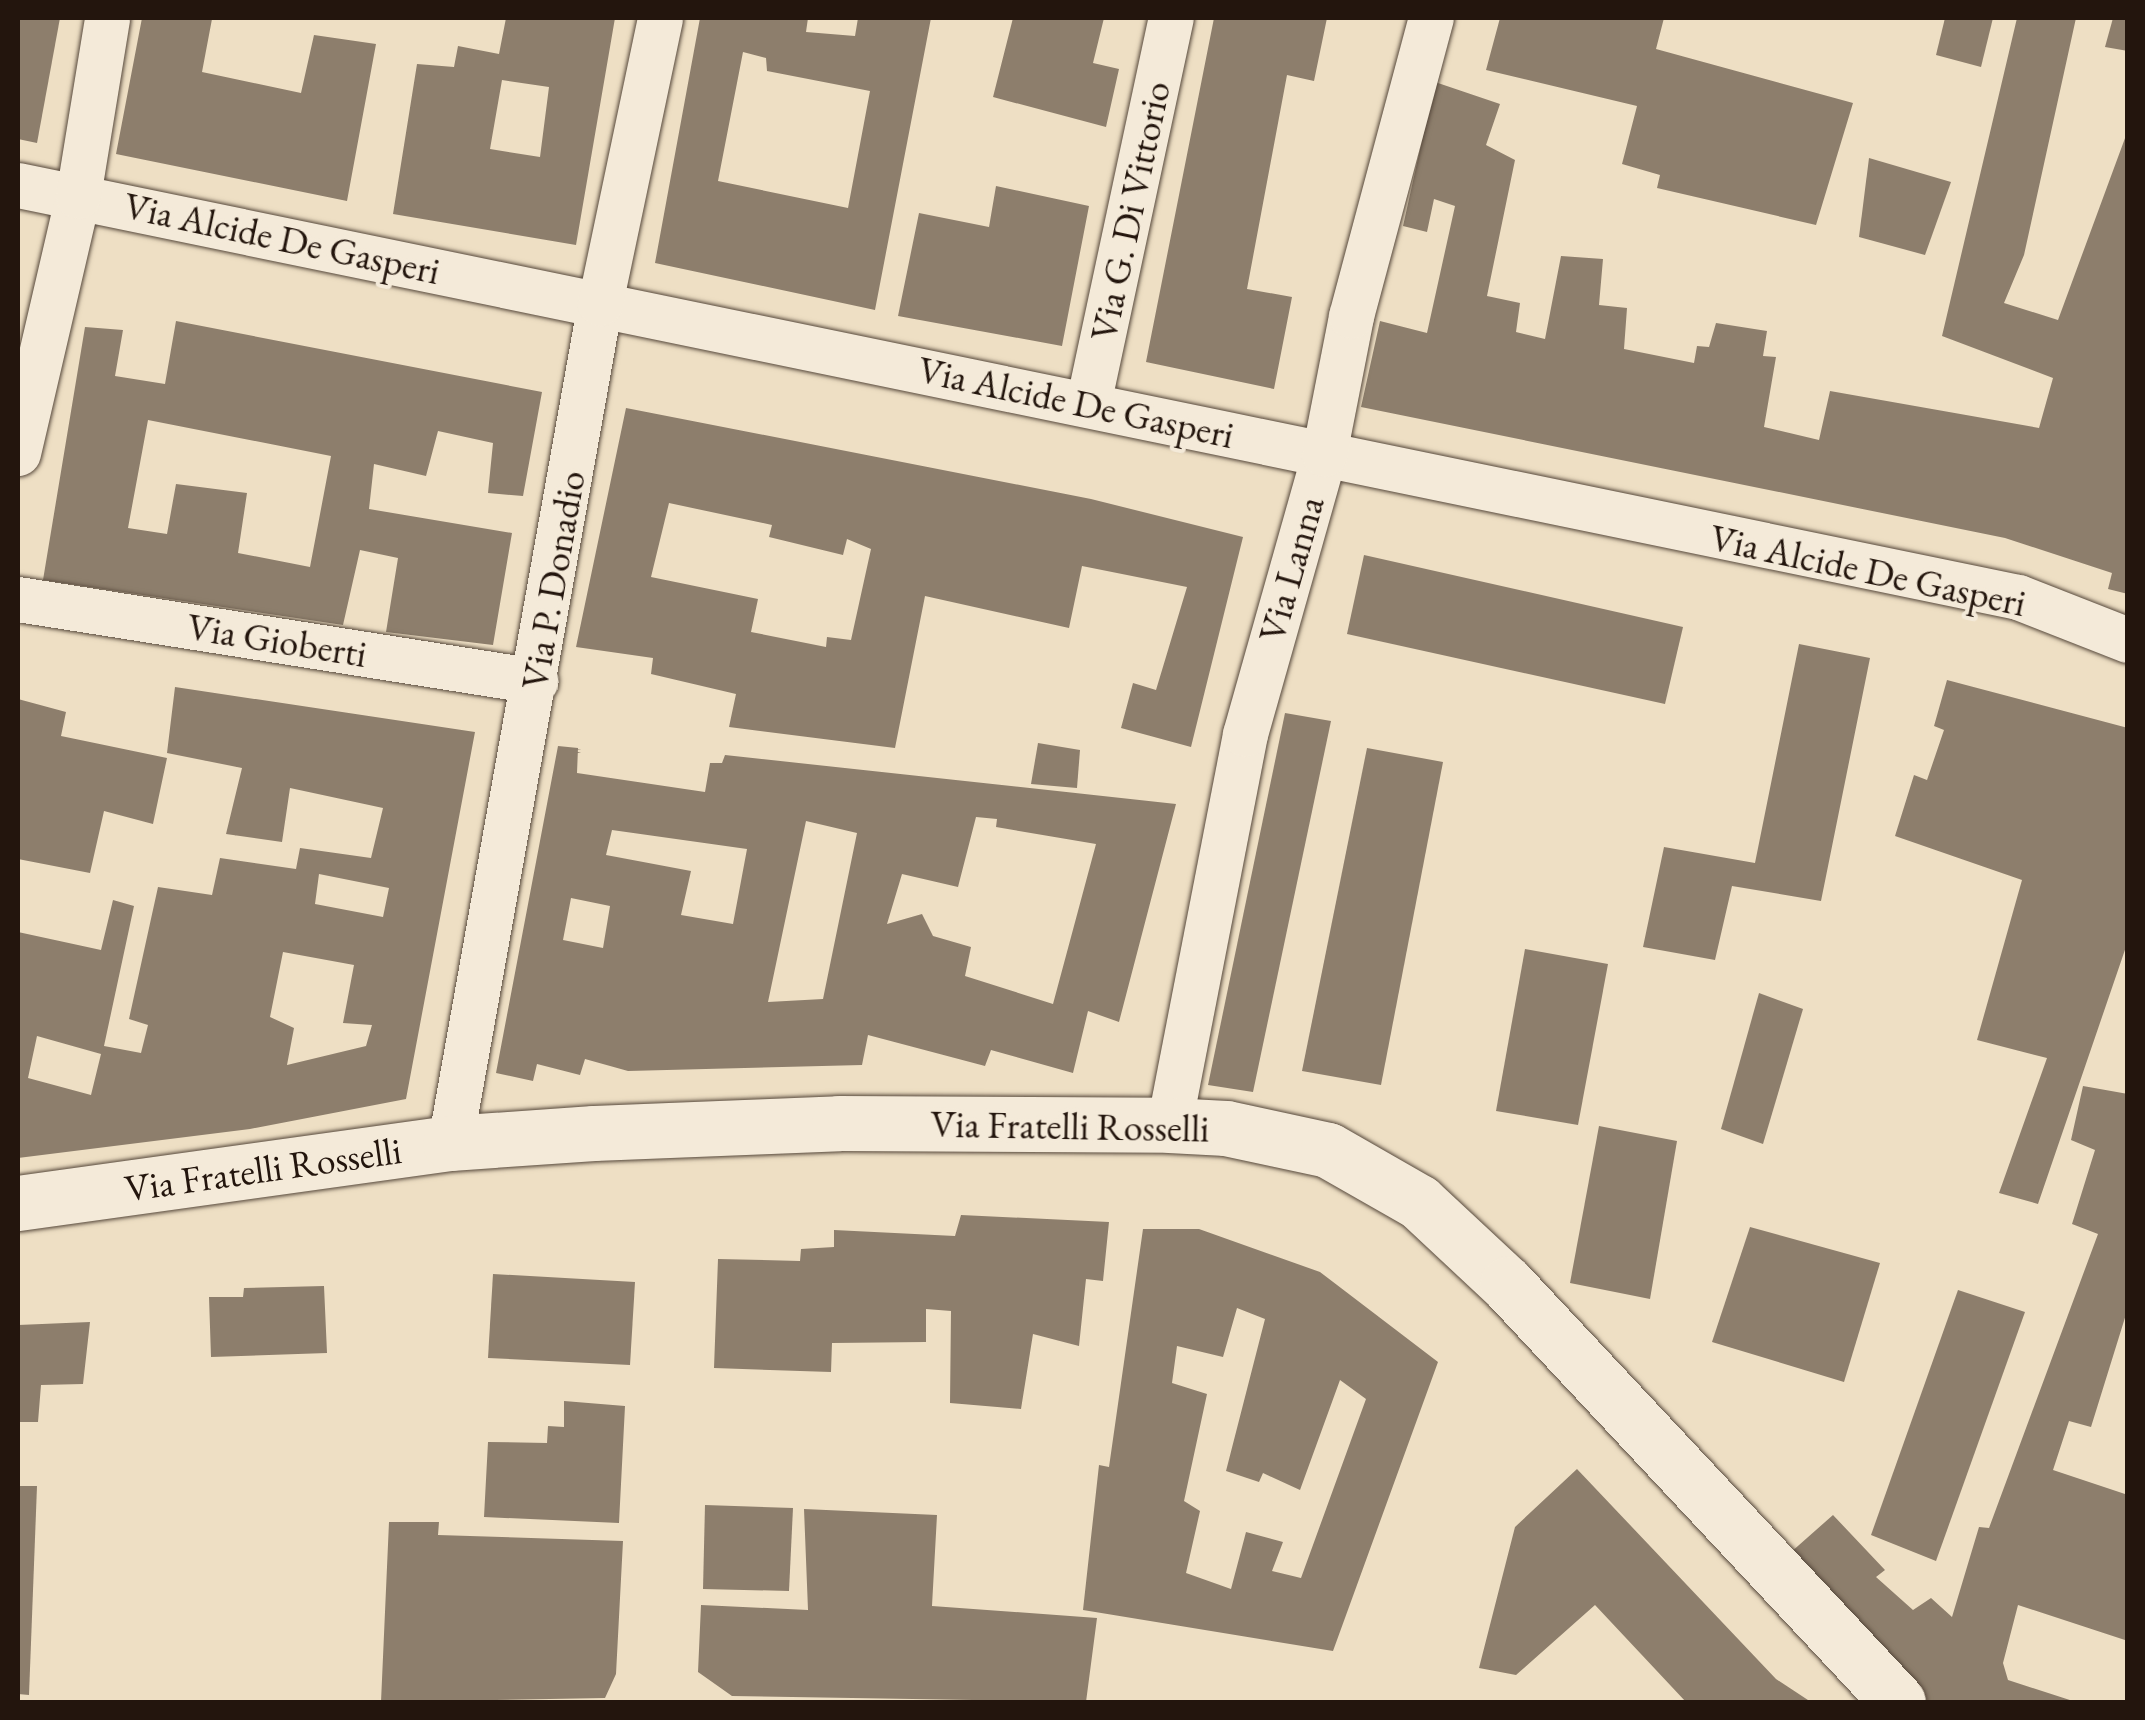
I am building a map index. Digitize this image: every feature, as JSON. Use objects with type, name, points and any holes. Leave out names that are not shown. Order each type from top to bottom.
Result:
[{"type":"main road","name":"Via Fratelli Rosselli","points":[[18,1203],[450,1143],[840,1123],[1226,1128],[1328,1150],[1419,1202],[1655,1439],[1898,1702]]},
{"type":"street","points":[[18,453],[78,196],[107,18]]},
{"type":"street","name":"Via P. Donadio","points":[[450,1143],[536,681],[600,302],[660,18]]},
{"type":"street","name":"Via G. Di Vittorio","points":[[1088,404],[1171,18]]},
{"type":"street","name":"Via Lanna","points":[[1169,1125],[1244,734],[1324,454],[1351,316],[1431,18]]},
{"type":"street","name":"Via Alcide De Gasperi","points":[[18,185],[2018,597],[2128,640]]},
{"type":"street","name":"Via Gioberti","points":[[18,599],[536,681]]},
{"type":"building","points":[[18,18],[60,18],[37,143],[18,139]]},
{"type":"building","points":[[142,18],[212,19],[202,72],[301,93],[314,35],[376,44],[347,201],[116,154]]},
{"type":"building","points":[[506,18],[615,18],[576,245],[393,214],[417,64],[454,67],[458,46],[499,54]],"holes":[[[502,80],[549,87],[540,157],[490,149]]]},
{"type":"building","points":[[700,18],[808,18],[806,32],[855,36],[858,18],[931,18],[875,310],[655,263]],"holes":[[[743,52],[766,58],[767,71],[870,91],[848,208],[718,181]]]},
{"type":"building","points":[[1013,18],[1104,18],[1093,63],[1119,69],[1106,127],[993,97]]},
{"type":"building","points":[[1214,18],[1327,18],[1314,81],[1287,75],[1247,289],[1292,297],[1274,389],[1146,362]]},
{"type":"building","points":[[1500,18],[1664,18],[1656,49],[1853,103],[1816,225],[1657,188],[1660,175],[1622,164],[1637,106],[1486,70]]},
{"type":"building","points":[[1945,18],[1993,18],[1981,67],[1936,55]]},
{"type":"building","points":[[2017,18],[2076,18],[2024,255],[2004,303],[2058,320],[2128,130],[2128,594],[2108,589],[2112,573],[2005,538],[1361,407],[1380,321],[1427,333],[1455,206],[1434,199],[1427,232],[1403,226],[1435,82],[1500,104],[1486,145],[1515,160],[1487,296],[1520,303],[1516,332],[1545,339],[1561,256],[1603,259],[1599,305],[1627,308],[1624,349],[1694,363],[1697,346],[1709,347],[1716,323],[1767,331],[1763,356],[1776,357],[1764,427],[1819,440],[1830,391],[2039,428],[2053,378],[1942,336]]},
{"type":"building","points":[[2113,18],[2128,18],[2128,51],[2105,47]]},
{"type":"building","points":[[1869,158],[1951,182],[1925,255],[1859,237]]},
{"type":"building","points":[[996,186],[1089,206],[1062,346],[898,316],[919,213],[989,227]]},
{"type":"building","points":[[176,321],[542,392],[523,496],[488,493],[493,443],[438,431],[426,476],[374,464],[369,509],[512,533],[493,645],[386,632],[398,558],[360,550],[343,625],[43,580],[85,327],[123,330],[115,376],[165,384]],"holes":[[[148,420],[331,456],[310,567],[238,553],[247,493],[176,484],[167,534],[128,528]]]},
{"type":"building","points":[[626,408],[1091,499],[1243,537],[1191,747],[1121,728],[1133,683],[1156,690],[1187,587],[1082,566],[1069,628],[925,596],[895,748],[729,727],[736,694],[651,674],[653,658],[576,647]],"holes":[[[669,503],[772,525],[769,537],[843,555],[847,539],[871,549],[851,640],[827,637],[826,647],[751,632],[758,599],[651,577]]]},
{"type":"building","points":[[1364,555],[1683,627],[1665,704],[1347,634]]},
{"type":"building","points":[[1799,644],[1870,658],[1821,901],[1732,886],[1715,960],[1643,947],[1664,847],[1755,863]]},
{"type":"building","points":[[1947,680],[2128,728],[2128,941],[2038,1204],[1999,1193],[2047,1058],[1977,1040],[2022,880],[1895,836],[1914,775],[1927,780],[1944,730],[1934,726]]},
{"type":"building","points":[[175,687],[475,732],[406,1099],[250,1129],[18,1158],[18,932],[101,950],[113,900],[134,906],[104,1046],[141,1053],[148,1025],[129,1019],[158,887],[212,895],[220,858],[296,869],[300,848],[371,858],[383,808],[290,788],[282,842],[226,834],[242,768],[167,753]],"holes":[[[319,874],[389,888],[383,917],[315,904]],[[283,952],[354,965],[343,1023],[372,1025],[366,1046],[287,1065],[294,1028],[270,1017]],[[37,1036],[101,1054],[91,1095],[28,1078]]]},
{"type":"building","points":[[18,699],[66,712],[61,736],[167,758],[153,824],[104,811],[90,873],[18,859]]},
{"type":"building","points":[[1285,713],[1331,721],[1253,1092],[1208,1085]]},
{"type":"building","points":[[1038,743],[1080,750],[1077,788],[1031,784]]},
{"type":"building","points":[[558,746],[578,748],[577,773],[705,792],[710,763],[722,763],[725,755],[1176,804],[1119,1022],[1088,1011],[1073,1073],[991,1050],[985,1066],[868,1035],[862,1065],[628,1071],[585,1059],[580,1075],[537,1064],[533,1081],[496,1073]],"holes":[[[976,817],[997,819],[996,827],[1096,844],[1053,1004],[965,976],[971,947],[933,936],[922,914],[887,924],[902,874],[958,887]],[[806,821],[857,833],[823,999],[768,1002]],[[612,830],[747,849],[733,924],[681,915],[691,871],[606,855]],[[571,898],[610,906],[603,948],[563,940]]]},
{"type":"building","points":[[1367,748],[1443,762],[1381,1085],[1302,1071]]},
{"type":"building","points":[[1525,949],[1608,964],[1578,1125],[1496,1111]]},
{"type":"building","points":[[1759,993],[1803,1009],[1763,1144],[1721,1129]]},
{"type":"building","points":[[2083,1086],[2128,1094],[2128,1308],[2091,1427],[2069,1421],[2053,1470],[2128,1495],[2128,1641],[2018,1605],[2003,1663],[2008,1680],[2076,1702],[1924,1702],[1790,1553],[1833,1515],[1885,1570],[1876,1577],[1913,1610],[1931,1598],[1952,1617],[1979,1527],[1989,1528],[2098,1234],[2072,1224],[2095,1150],[2071,1140]]},
{"type":"building","points":[[1599,1126],[1677,1141],[1650,1299],[1570,1283]]},
{"type":"building","points":[[961,1215],[1109,1222],[1103,1281],[1086,1279],[1079,1346],[1033,1334],[1021,1409],[950,1403],[951,1311],[926,1309],[926,1342],[832,1343],[831,1372],[714,1368],[718,1259],[800,1261],[801,1249],[834,1247],[834,1230],[955,1236]]},
{"type":"building","points":[[1750,1227],[1880,1263],[1844,1382],[1712,1342]]},
{"type":"building","points":[[1143,1229],[1199,1229],[1320,1272],[1438,1362],[1333,1651],[1083,1610],[1099,1465],[1109,1467]],"holes":[[[1237,1308],[1265,1319],[1226,1471],[1259,1482],[1263,1473],[1300,1490],[1340,1380],[1366,1399],[1301,1578],[1272,1571],[1283,1542],[1246,1532],[1231,1589],[1186,1573],[1200,1511],[1184,1501],[1207,1394],[1172,1383],[1177,1346],[1223,1357]]]},
{"type":"building","points":[[493,1274],[635,1282],[630,1365],[488,1358]]},
{"type":"building","points":[[324,1286],[327,1353],[211,1357],[209,1297],[243,1297],[244,1288]]},
{"type":"building","points":[[1958,1290],[2025,1312],[1936,1561],[1871,1535]]},
{"type":"building","points":[[90,1322],[83,1384],[41,1385],[38,1422],[18,1422],[18,1325]]},
{"type":"building","points":[[564,1401],[625,1406],[619,1523],[484,1517],[488,1442],[547,1443],[548,1426],[564,1427]]},
{"type":"building","points":[[1577,1469],[1776,1679],[1811,1702],[1686,1702],[1595,1605],[1516,1675],[1479,1668],[1515,1527]]},
{"type":"building","points":[[18,1486],[37,1486],[29,1695],[18,1694]]},
{"type":"building","points":[[705,1505],[793,1508],[789,1591],[703,1589]]},
{"type":"building","points":[[804,1509],[937,1515],[932,1606],[1097,1618],[1086,1702],[732,1696],[698,1672],[701,1605],[808,1610]]},
{"type":"building","points":[[389,1522],[439,1522],[438,1535],[623,1541],[616,1674],[605,1698],[381,1702]]}]
